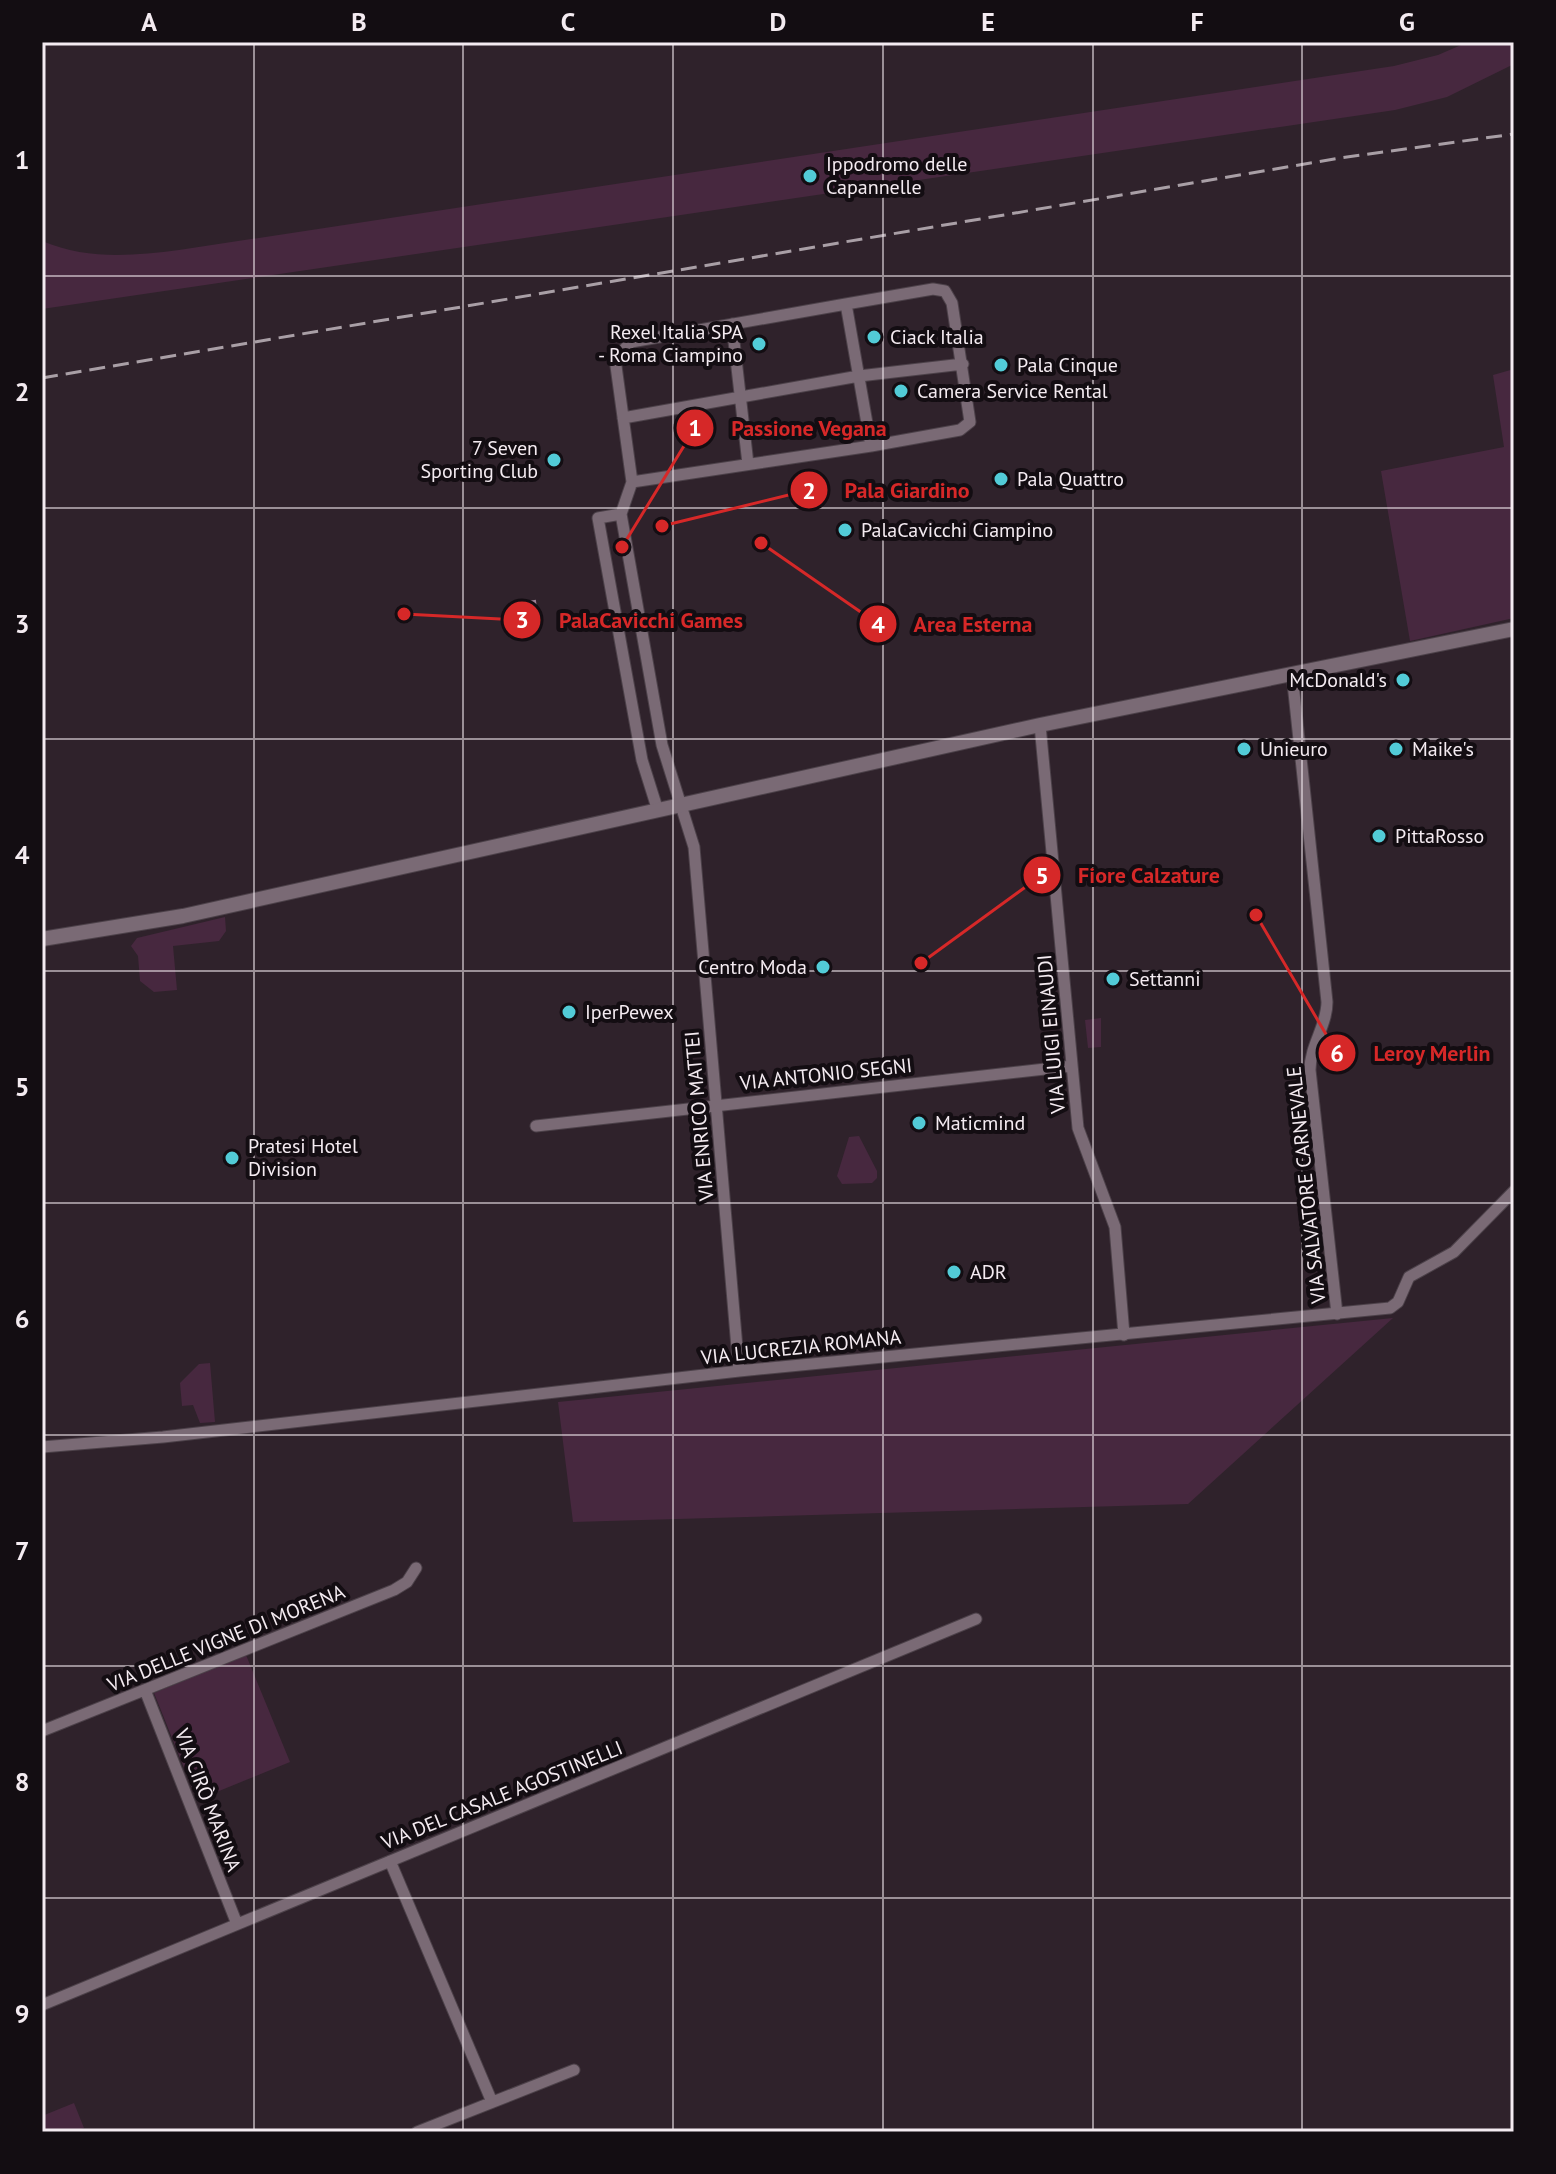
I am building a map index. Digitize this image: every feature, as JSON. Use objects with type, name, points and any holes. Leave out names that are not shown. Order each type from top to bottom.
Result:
[{"type":"street","points":[[632,482],[871,446],[966,427],[971,416],[951,300],[945,291],[930,289],[631,342],[623,348],[615,363],[632,482],[621,514],[598,518],[642,760],[658,811]]},
{"type":"street","points":[[846,304],[871,446]]},
{"type":"street","points":[[732,324],[748,464]]},
{"type":"street","points":[[623,418],[859,376],[963,364]]},
{"type":"street","name":"VIA ENRICO MATTEI","points":[[621,514],[662,745],[694,847],[739,1371]]},
{"type":"street","points":[[42,939],[183,916],[658,811],[684,808],[1040,725],[1514,629]]},
{"type":"street","name":"VIA SALVATORE CARNEVALE","points":[[1292,674],[1327,1002],[1325,1021],[1313,1048],[1310,1070],[1337,1314]]},
{"type":"street","name":"VIA LUIGI EINAUDI","points":[[1040,725],[1081,1139],[1116,1232],[1124,1335]]},
{"type":"street","name":"VIA ANTONIO SEGNI","points":[[536,1126],[1072,1066]]},
{"type":"street","name":"VIA LUCREZIA ROMANA","points":[[42,1447],[163,1437],[739,1371],[1394,1306],[1409,1277],[1454,1252],[1514,1191]]},
{"type":"street","name":"VIA DELLE VIGNE DI MORENA","points":[[42,1731],[397,1588],[416,1568]]},
{"type":"street","name":"VIA DEL CASALE AGOSTINELLI","points":[[42,2005],[976,1619]]},
{"type":"street","name":"VIA CIRÒ MARINA","points":[[145,1690],[237,1924]]},
{"type":"street","points":[[390,1861],[492,2102]]},
{"type":"street","points":[[417,2132],[574,2070]]},
{"type":"shaded area","name":"Ippodromo delle Capannelle","points":[[1468,42],[1514,42],[1514,64],[1447,97],[1395,110],[42,309],[42,241],[93,254],[127,255],[179,250],[1394,66],[1438,55]]},
{"type":"shaded area","points":[[1514,369],[1514,618],[1410,641],[1381,471],[1504,447],[1493,375]]},
{"type":"shaded area","points":[[535,601],[538,623],[524,625],[521,603]]},
{"type":"shaded area","points":[[225,917],[226,931],[219,941],[173,946],[177,990],[154,992],[140,981],[138,956],[131,946],[137,938]]},
{"type":"shaded area","points":[[1101,1018],[1101,1047],[1088,1048],[1085,1020]]},
{"type":"shaded area","points":[[859,1136],[877,1171],[877,1178],[872,1183],[842,1184],[837,1176],[849,1137]]},
{"type":"shaded area","points":[[1393,1318],[1188,1504],[573,1522],[558,1402]]},
{"type":"shaded area","points":[[210,1363],[215,1422],[200,1423],[193,1405],[182,1406],[180,1383],[199,1364]]},
{"type":"shaded area","points":[[246,1655],[290,1762],[197,1800],[154,1693]]},
{"type":"shaded area","points":[[74,2103],[84,2128],[73,2132],[42,2132],[42,2116]]},
{"type":"railway","points":[[42,378],[1340,158],[1514,134]]},
{"type":"place","name":"Ippodromo delle Capannelle","points":[[810,176]]},
{"type":"place","name":"Ciack Italia","points":[[874,337]]},
{"type":"place","name":"Rexel Italia SPA - Roma Ciampino","points":[[759,344]]},
{"type":"place","name":"Pala Cinque","points":[[1001,365]]},
{"type":"place","name":"Camera Service Rental","points":[[901,391]]},
{"type":"place","name":"7 Seven Sporting Club","points":[[554,460]]},
{"type":"place","name":"Pala Quattro","points":[[1001,479]]},
{"type":"place","name":"Pala Giardino","points":[[662,526]]},
{"type":"place","name":"PalaCavicchi Ciampino","points":[[845,530]]},
{"type":"place","name":"Area Esterna","points":[[761,543]]},
{"type":"place","name":"Passione Vegana","points":[[622,547]]},
{"type":"place","name":"PalaCavicchi Games","points":[[404,614]]},
{"type":"place","name":"McDonald's","points":[[1403,680]]},
{"type":"place","name":"Unieuro","points":[[1244,749]]},
{"type":"place","name":"Maike's","points":[[1396,749]]},
{"type":"place","name":"PittaRosso","points":[[1379,836]]},
{"type":"place","name":"Leroy Merlin","points":[[1256,915]]},
{"type":"place","name":"Fiore Calzature","points":[[921,963]]},
{"type":"place","name":"Centro Moda","points":[[823,967]]},
{"type":"place","name":"Settanni","points":[[1113,979]]},
{"type":"place","name":"IperPewex","points":[[569,1012]]},
{"type":"place","name":"Maticmind","points":[[919,1123]]},
{"type":"place","name":"Pratesi Hotel Division","points":[[232,1158]]},
{"type":"place","name":"ADR","points":[[954,1272]]}]
